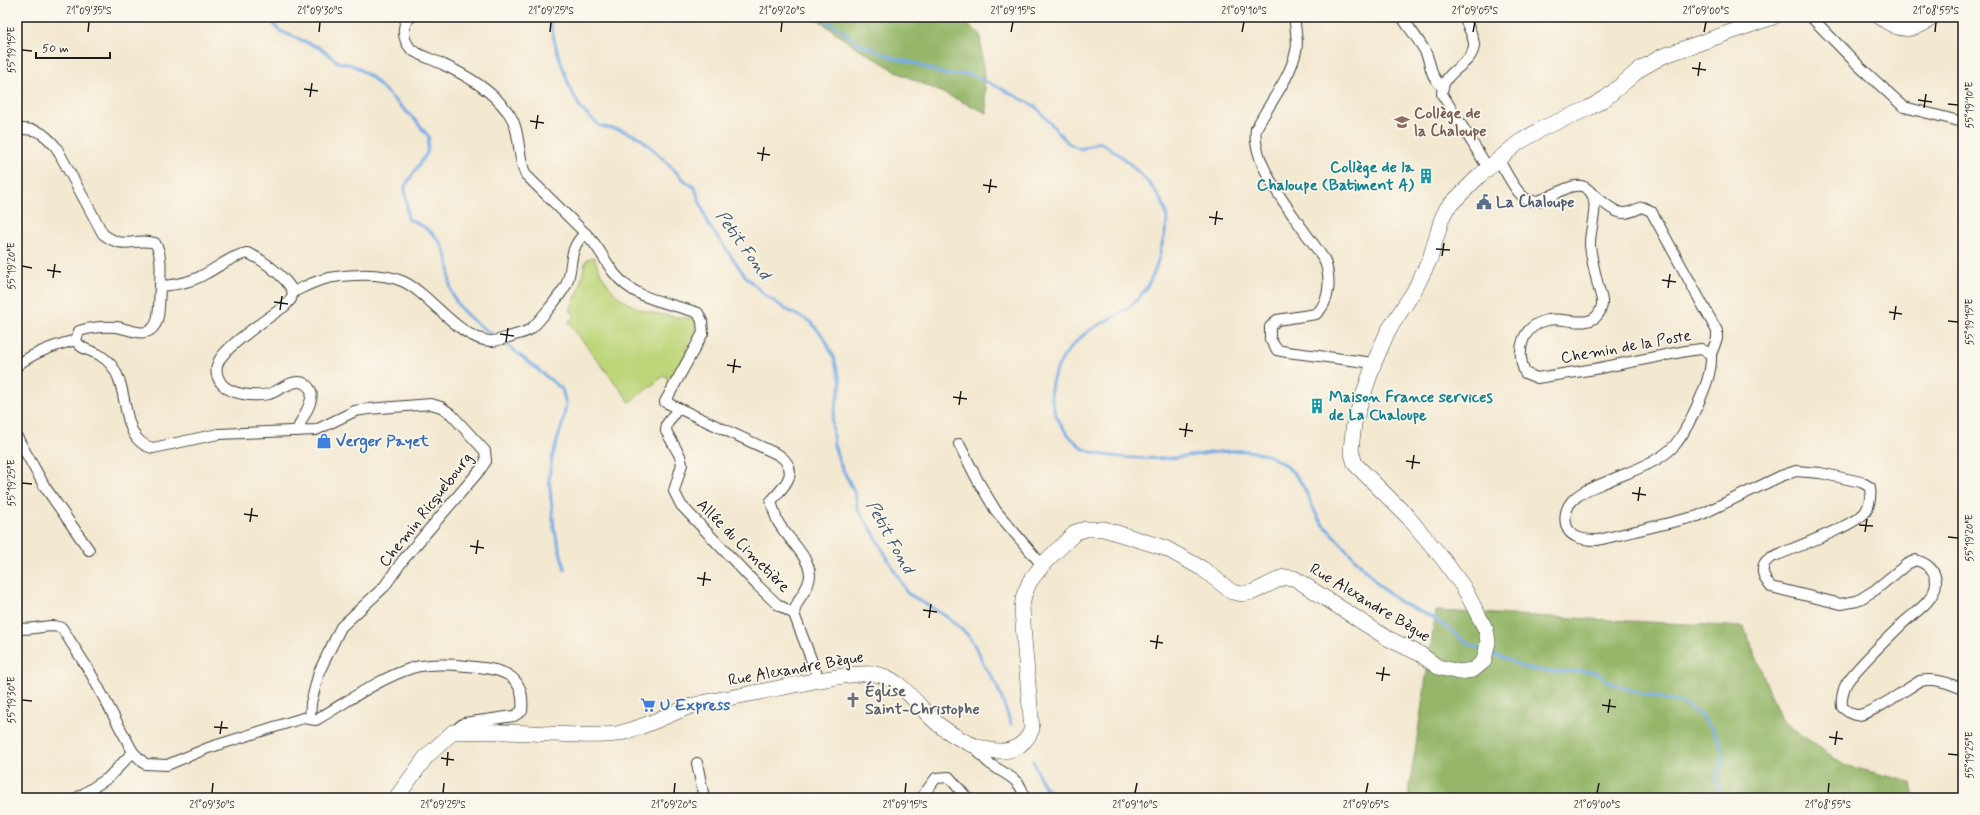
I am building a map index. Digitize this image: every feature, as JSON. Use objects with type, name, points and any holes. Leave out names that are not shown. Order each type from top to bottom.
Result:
[{"type":"main road","points":[[1374,363],[1388,331],[1414,291],[1430,259],[1442,218],[1447,208],[1518,142],[1543,128],[1589,108],[1606,98],[1640,69],[1663,56],[1773,17]]},
{"type":"main road","points":[[1880,17],[1891,25],[1908,29],[1919,27],[1933,17]]},
{"type":"main road","name":"Rue Alexandre Bègue","points":[[453,732],[492,731],[595,735],[615,734],[643,727],[688,707],[819,680],[868,673],[880,674],[899,686],[939,725],[971,743],[994,751],[1011,750],[1022,745],[1028,739],[1032,729],[1022,607],[1030,581],[1042,565],[1076,532],[1086,529],[1104,529],[1165,548],[1181,555],[1203,569],[1232,592],[1242,594],[1253,592],[1284,577],[1294,578],[1387,638],[1420,654],[1438,666],[1459,672],[1473,670],[1484,661],[1488,642],[1486,630],[1464,588],[1443,559],[1408,517],[1355,464],[1351,450],[1354,423],[1374,363]]},
{"type":"main road","points":[[396,798],[426,757],[453,732]]},
{"type":"street","points":[[412,17],[405,25],[403,32],[406,41],[412,50],[462,73],[484,88],[508,112],[515,125],[521,165],[526,175],[597,244],[614,273],[631,289],[656,302],[698,313],[702,321],[703,333],[665,402],[779,455],[788,462],[790,470],[789,479],[771,501],[778,522],[806,562],[810,573],[810,583],[794,606],[794,614],[819,680]]},
{"type":"street","points":[[1296,17],[1294,28],[1297,49],[1294,60],[1285,79],[1263,115],[1256,129],[1255,137],[1261,163],[1275,188],[1324,259],[1327,266],[1328,287],[1324,305],[1316,314],[1277,320],[1270,327],[1270,339],[1277,350],[1374,363]]},
{"type":"street","points":[[1402,17],[1424,50],[1434,80],[1442,86]]},
{"type":"street","points":[[1464,17],[1474,46],[1472,53],[1445,79],[1442,86],[1442,94],[1493,164],[1526,199],[1536,202],[1576,185],[1586,187],[1592,193],[1621,213],[1625,214],[1642,207],[1651,211],[1717,331],[1717,339],[1711,354]]},
{"type":"street","points":[[1811,17],[1859,66],[1904,107],[1963,122]]},
{"type":"street","points":[[17,129],[34,129],[46,135],[56,147],[103,234],[111,240],[123,244],[148,241],[155,243],[159,249],[160,286],[156,325],[148,332],[138,333],[117,327],[93,327],[79,331],[76,340],[62,343],[26,358],[17,364]]},
{"type":"street","name":"Chemin de la Poste","points":[[1592,193],[1595,202],[1590,244],[1596,280],[1603,303],[1599,314],[1593,319],[1581,321],[1562,319],[1548,320],[1534,326],[1524,338],[1520,350],[1520,361],[1525,372],[1537,378],[1595,369],[1701,349],[1711,354],[1712,363],[1706,386],[1683,433],[1674,446],[1650,462],[1580,494],[1571,502],[1566,513],[1564,522],[1569,531],[1575,537],[1586,540],[1598,540],[1698,516],[1781,476],[1796,471],[1820,473],[1861,482],[1870,487],[1871,494],[1866,512],[1858,519],[1841,528],[1765,561],[1762,569],[1764,579],[1771,587],[1842,604],[1857,601],[1875,590],[1907,564],[1916,560],[1927,563],[1934,571],[1936,580],[1933,592],[1927,602],[1902,624],[1847,682],[1842,699],[1842,707],[1849,713],[1858,715],[1870,711],[1920,681],[1926,680],[1939,681],[1963,689]]},
{"type":"street","points":[[293,292],[320,280],[386,275],[402,281],[414,288],[436,307],[477,338],[491,341],[503,339],[529,330],[565,287],[570,272],[572,252],[576,242],[585,233]]},
{"type":"street","points":[[160,286],[175,285],[204,275],[226,261],[247,253],[255,256],[289,284],[293,292],[291,299],[285,306],[226,350],[218,362],[216,373],[229,391],[240,394],[268,394],[289,383],[297,382],[306,385],[310,389],[312,397],[297,431]]},
{"type":"street","name":"Chemin Ricquebourg","points":[[76,340],[81,347],[102,356],[113,367],[120,380],[132,428],[138,440],[149,447],[153,448],[218,434],[316,430],[362,410],[431,404],[441,407],[451,414],[485,452],[486,461],[480,470],[403,560],[384,587],[341,627],[319,672],[311,703],[310,719]]},
{"type":"street","name":"Allée du Cimetière","points":[[678,408],[667,424],[666,431],[680,456],[682,464],[674,491],[680,505],[758,586],[777,604],[794,614]]},
{"type":"street","points":[[17,437],[45,487],[89,550]]},
{"type":"street","points":[[959,444],[978,481],[996,511],[1042,565]]},
{"type":"street","points":[[17,628],[31,629],[58,626],[62,628],[90,672],[133,752],[145,764],[167,765],[208,748],[303,718],[316,720],[389,677],[413,668],[443,663],[496,668],[505,672],[519,686],[524,698],[522,711],[514,716],[464,723],[453,732]]},
{"type":"street","points":[[971,743],[987,762],[1016,781],[1024,794],[1023,798]]},
{"type":"street","points":[[77,798],[108,778],[133,752]]},
{"type":"street","points":[[697,763],[704,798]]},
{"type":"street","points":[[921,798],[936,778],[949,777],[968,798]]},
{"type":"green space","points":[[815,17],[956,17],[980,34],[987,113],[899,73],[848,42]]},
{"type":"green space","points":[[594,257],[601,274],[610,288],[632,306],[661,315],[695,319],[695,333],[685,350],[688,352],[673,382],[670,382],[665,375],[630,402],[568,322],[575,316],[570,310],[579,290],[586,260]]},
{"type":"green space","points":[[1436,611],[1744,627],[1781,720],[1844,765],[1911,782],[1914,798],[1408,798]]},
{"type":"waterway","points":[[267,17],[280,31],[320,48],[338,62],[355,66],[371,77],[416,121],[429,137],[427,153],[405,186],[408,219],[424,227],[441,243],[445,251],[449,268],[451,290],[458,305],[470,318],[498,338]]},
{"type":"waterway","name":"Petit Fond","points":[[550,17],[551,28],[558,54],[570,88],[581,109],[600,126],[621,130],[639,137],[683,179],[695,188],[708,224],[746,277],[765,295],[787,310],[811,322],[825,339],[834,358],[841,383],[832,422],[834,445],[840,464],[855,493],[858,510],[870,527],[907,593],[947,617],[968,635],[979,653],[984,666],[996,683],[1011,724]]},
{"type":"waterway","points":[[820,17],[844,32],[856,42],[891,57],[917,64],[945,75],[969,74],[1035,106],[1068,143],[1081,149],[1099,142],[1119,155],[1141,175],[1159,198],[1165,209],[1167,224],[1158,260],[1147,286],[1139,298],[1129,308],[1092,329],[1080,338],[1068,350],[1052,381],[1051,395],[1056,415],[1067,432],[1081,447],[1100,454],[1128,458],[1170,458],[1221,451],[1248,451],[1261,453],[1274,458],[1286,466],[1299,479],[1321,522],[1383,589],[1400,602],[1434,618],[1466,642],[1481,650]]},
{"type":"waterway","points":[[502,341],[562,389],[566,404],[563,422],[552,458],[549,479],[554,528],[565,570]]},
{"type":"waterway","points":[[1490,654],[1505,658],[1524,668],[1551,672],[1596,672],[1611,683],[1640,693],[1682,703],[1701,716],[1714,732],[1724,753],[1716,778],[1722,798]]},
{"type":"waterway","name":"Petit Fond","points":[[1033,761],[1043,785],[1056,798]]},
{"type":"place","name":"Collège de la Chaloupe","points":[[1402,122]]},
{"type":"place","name":"Collège de la Chaloupe (Batiment A)","points":[[1426,176]]},
{"type":"place","name":"La Chaloupe","points":[[1484,202]]},
{"type":"place","name":"Maison France services de La Chaloupe","points":[[1317,406]]},
{"type":"place","name":"Verger Payet","points":[[324,441]]},
{"type":"place","name":"Église Saint-Christophe","points":[[853,700]]},
{"type":"place","name":"U Express","points":[[648,705]]}]
